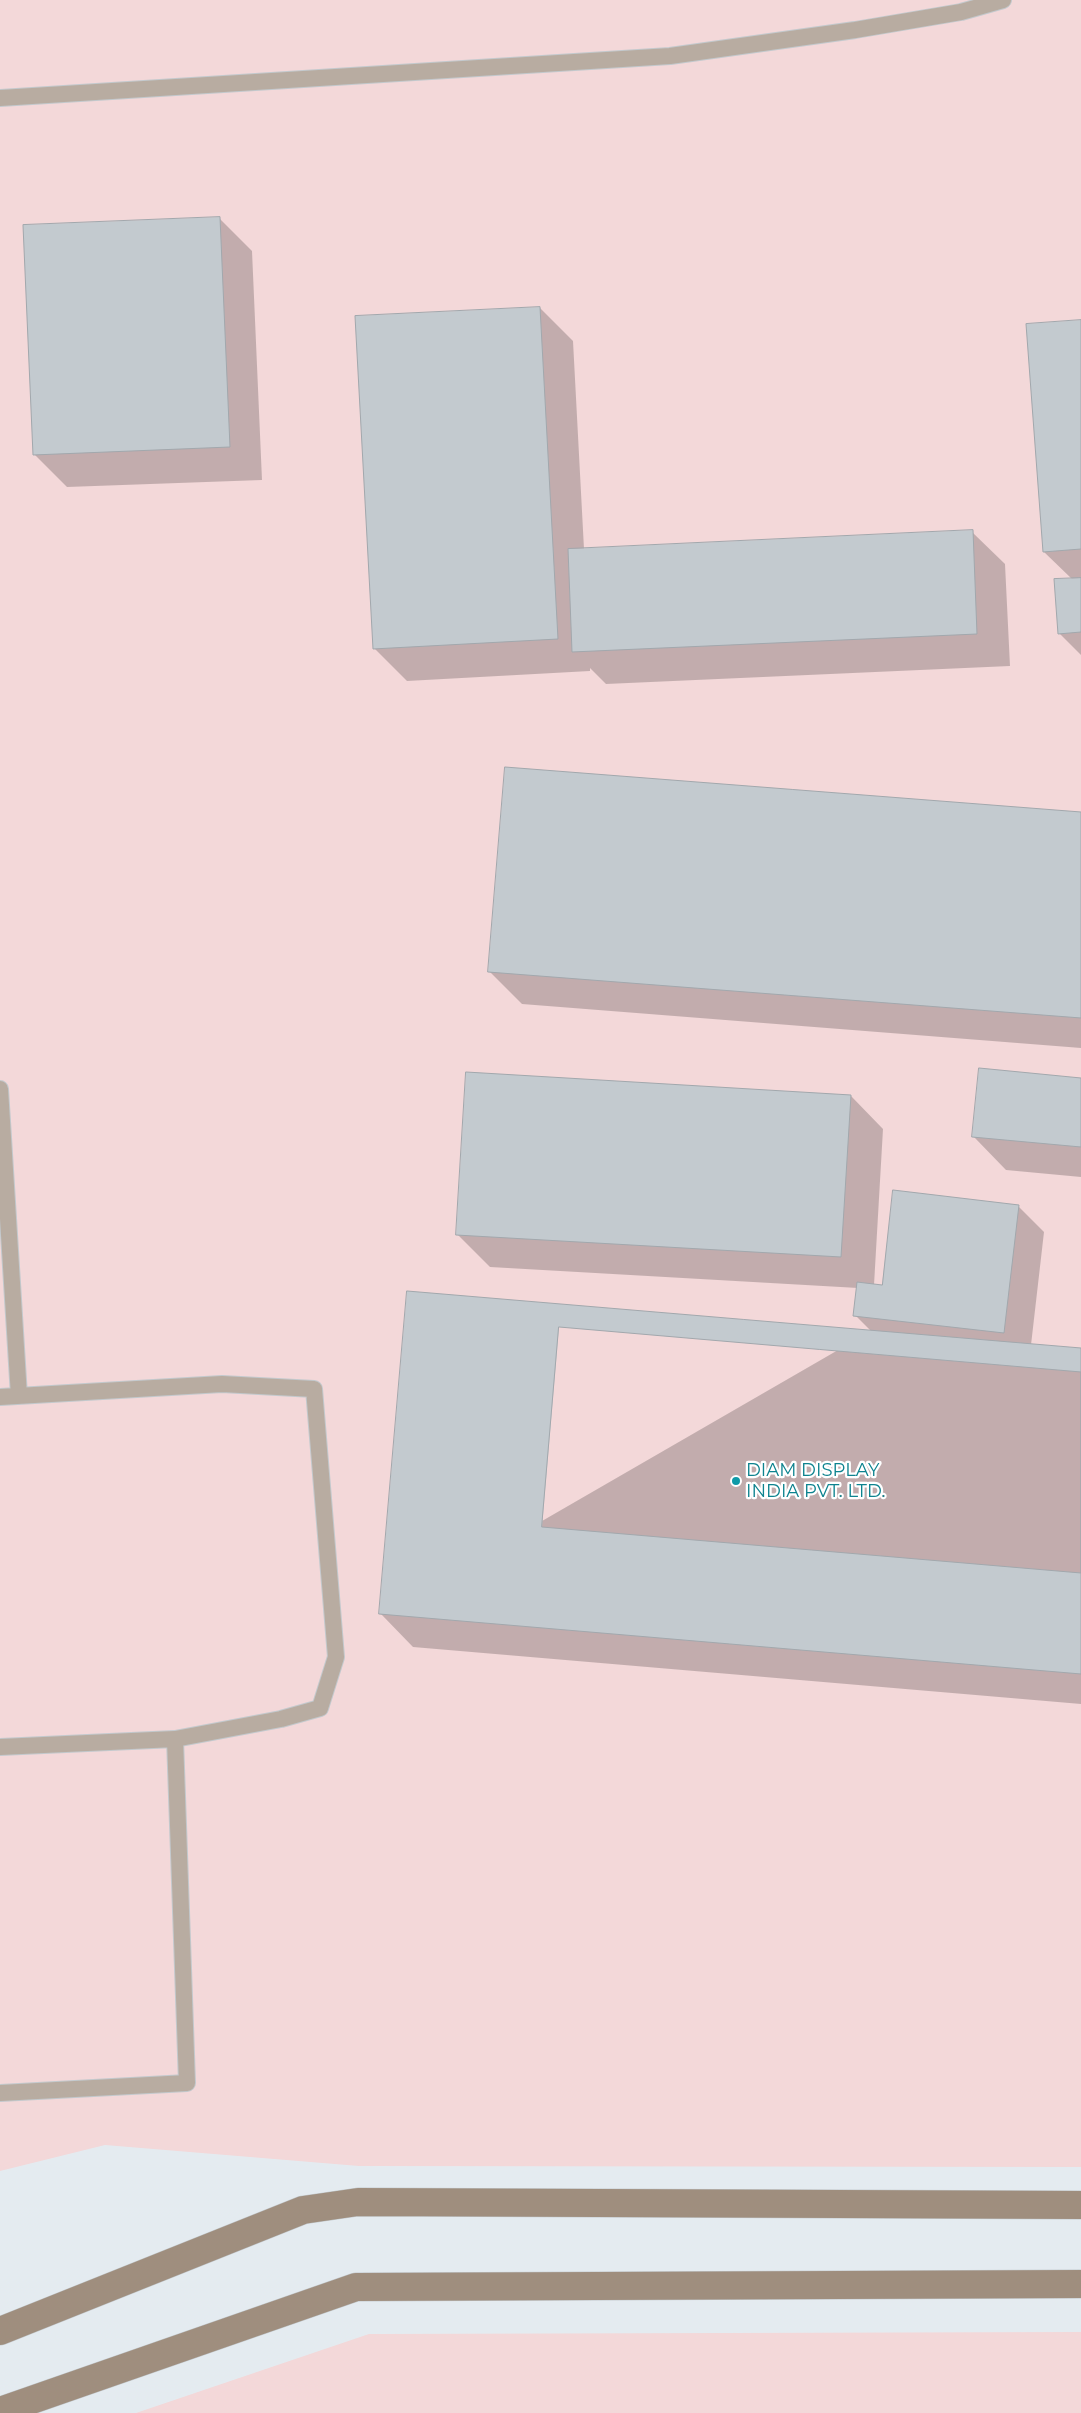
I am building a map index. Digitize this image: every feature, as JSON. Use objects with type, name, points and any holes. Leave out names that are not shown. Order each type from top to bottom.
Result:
[{"type":"street","points":[[0,2331],[303,2210],[329,2204],[378,2202],[1081,2205]]},
{"type":"street","points":[[0,2411],[356,2287],[1081,2284]]},
{"type":"lane","points":[[0,98],[670,56],[854,30],[962,12],[1004,0]]},
{"type":"lane","points":[[0,1089],[19,1396]]},
{"type":"lane","points":[[0,1397],[222,1384],[314,1389],[336,1657],[320,1708],[281,1719],[175,1739],[0,1747]]},
{"type":"lane","points":[[0,2093],[187,2083],[175,1739]]},
{"type":"shaded area","points":[[0,0],[1081,0],[1081,2167],[359,2166],[105,2145],[0,2171]]},
{"type":"shaded area","points":[[1081,2332],[1081,2413],[136,2413],[369,2334]]},
{"type":"building","points":[[220,217],[230,447],[33,455],[23,225]]},
{"type":"building","points":[[540,307],[558,639],[373,649],[355,316]]},
{"type":"building","points":[[1081,320],[1081,549],[1043,552],[1026,324]]},
{"type":"building","points":[[973,530],[977,634],[572,652],[568,549]]},
{"type":"building","points":[[1081,578],[1081,632],[1058,634],[1054,579]]},
{"type":"building","points":[[505,767],[1081,812],[1081,1018],[488,972]]},
{"type":"building","points":[[979,1068],[1081,1078],[1081,1147],[972,1137]]},
{"type":"building","points":[[466,1072],[851,1095],[841,1257],[456,1235]]},
{"type":"building","points":[[893,1190],[1019,1205],[1004,1333],[853,1316],[857,1282],[882,1285]]},
{"type":"building","name":"DIAM DISPLAY INDIA PVT. LTD.","points":[[407,1291],[1081,1348],[1081,1674],[379,1614]]},
{"type":"building","points":[[559,1327],[1081,1372],[1081,1573],[542,1527]]},
{"type":"place","name":"DIAM DISPLAY INDIA PVT. LTD.","points":[[736,1481]]}]
